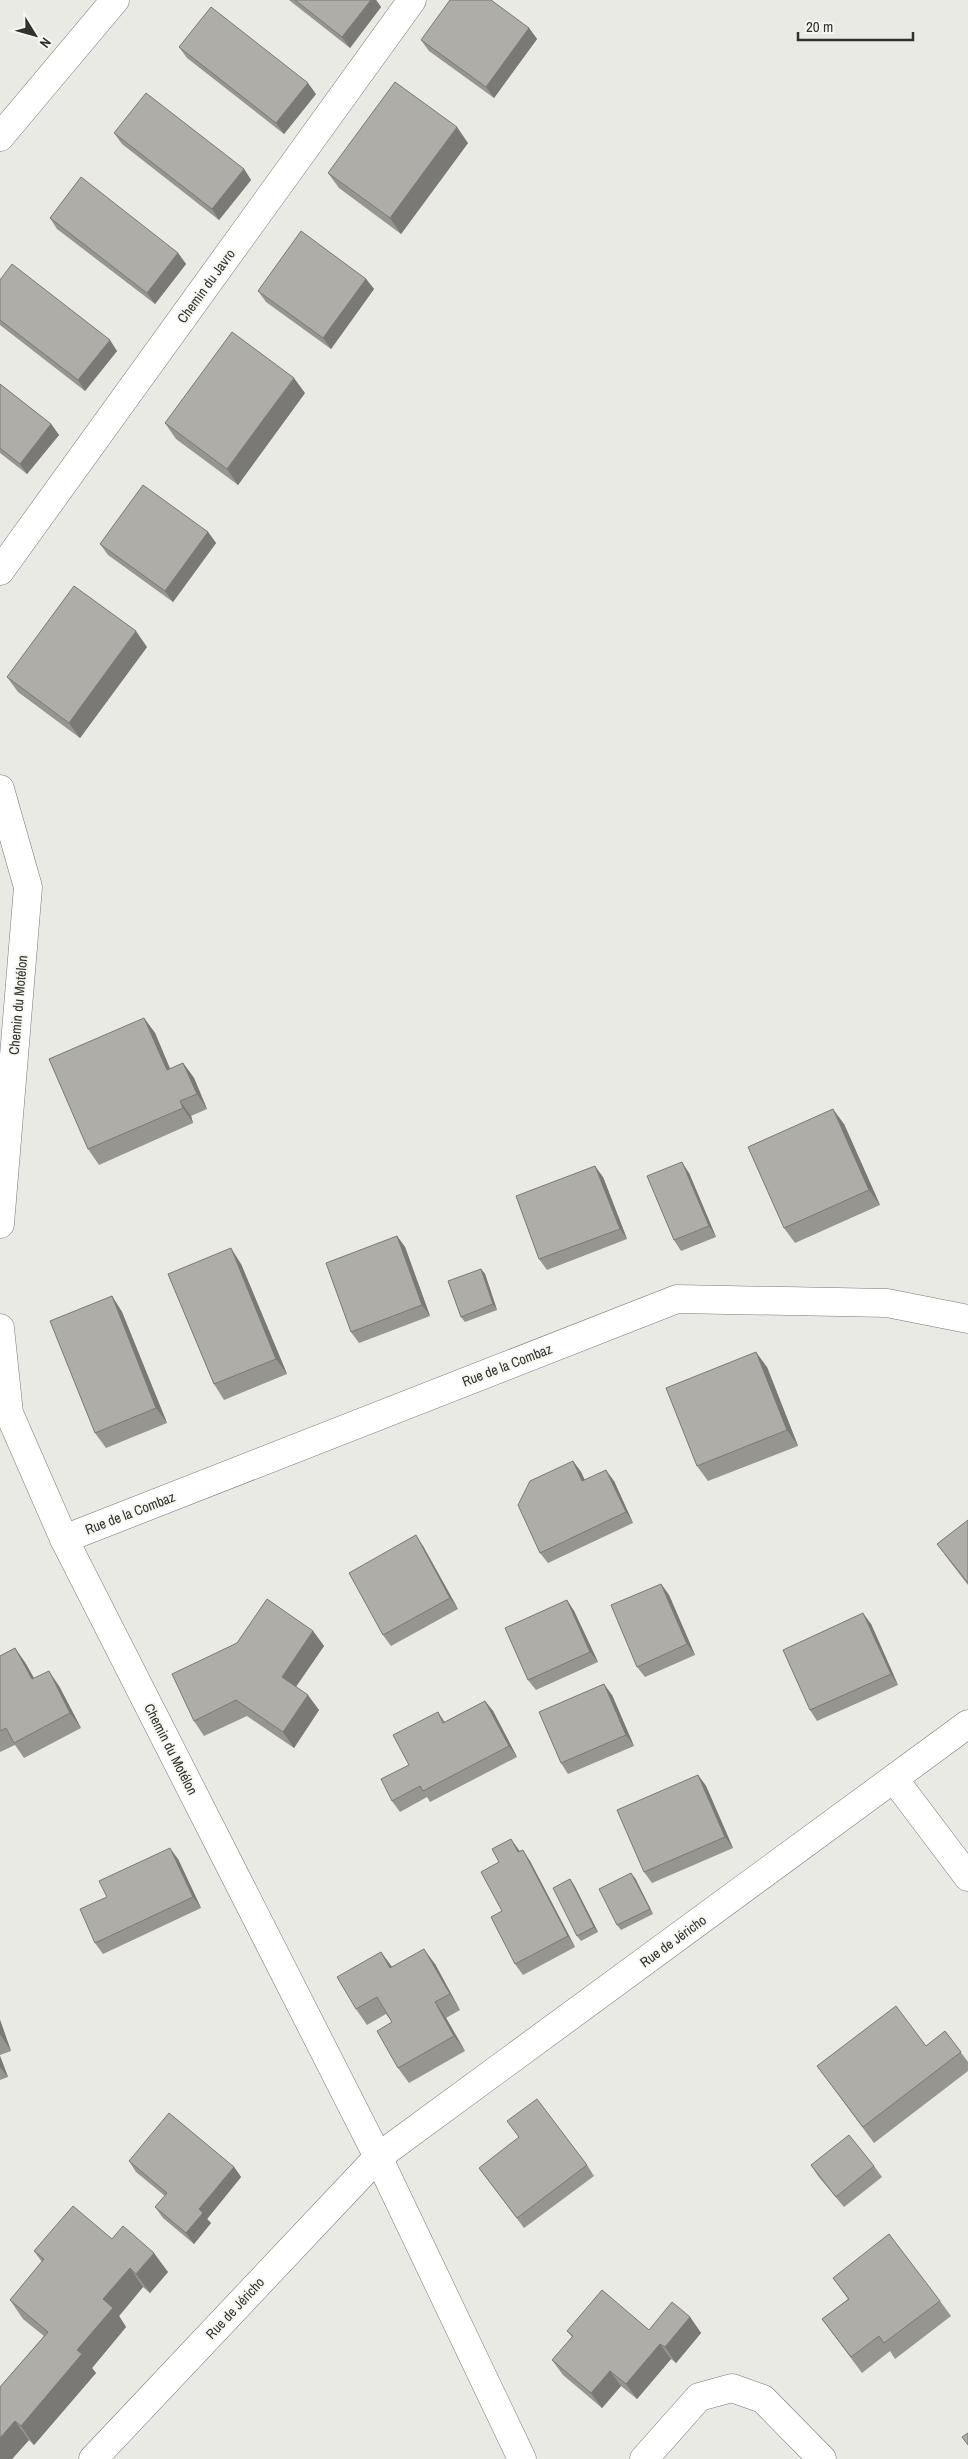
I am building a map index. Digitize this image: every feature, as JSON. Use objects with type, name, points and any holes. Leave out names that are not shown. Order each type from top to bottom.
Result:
[{"type":"street","points":[[0,137],[115,0]]},
{"type":"street","name":"Chemin du Javro","points":[[0,571],[412,0]]},
{"type":"street","name":"Chemin du Motélon","points":[[0,789],[28,887],[0,1224]]},
{"type":"street","name":"Rue de la Combaz","points":[[64,1539],[677,1299],[887,1303],[968,1319]]},
{"type":"street","name":"Chemin du Motélon","points":[[0,1328],[9,1413],[64,1539],[378,2157]]},
{"type":"street","name":"Rue de Jéricho","points":[[93,2459],[378,2157],[968,1724]]},
{"type":"street","points":[[894,1779],[968,1878]]},
{"type":"street","points":[[378,2157],[522,2459]]},
{"type":"street","points":[[644,2459],[699,2397],[732,2388],[763,2399],[822,2459]]},
{"type":"building","points":[[295,0],[371,0],[342,37]]},
{"type":"building","points":[[450,0],[491,0],[529,28],[486,87],[421,40]]},
{"type":"building","points":[[211,7],[308,83],[276,123],[179,47]]},
{"type":"building","points":[[395,82],[457,127],[390,218],[328,173]]},
{"type":"building","points":[[146,93],[244,169],[212,209],[114,133]]},
{"type":"building","points":[[81,177],[178,253],[147,293],[50,218]]},
{"type":"building","points":[[301,231],[366,279],[323,338],[258,291]]},
{"type":"building","points":[[12,264],[110,340],[78,380],[0,320],[0,280]]},
{"type":"building","points":[[232,332],[294,378],[227,469],[165,423]]},
{"type":"building","points":[[0,384],[51,424],[20,464],[0,448]]},
{"type":"building","points":[[143,485],[208,532],[165,591],[100,544]]},
{"type":"building","points":[[74,586],[136,631],[69,723],[7,677]]},
{"type":"building","points":[[144,1018],[167,1070],[183,1063],[197,1094],[180,1101],[183,1108],[88,1149],[49,1059]]},
{"type":"building","points":[[833,1109],[869,1190],[784,1228],[748,1147]]},
{"type":"building","points":[[682,1162],[709,1226],[674,1240],[647,1176]]},
{"type":"building","points":[[595,1166],[620,1229],[539,1259],[516,1196]]},
{"type":"building","points":[[397,1236],[422,1305],[351,1332],[326,1263]]},
{"type":"building","points":[[231,1248],[276,1359],[214,1384],[168,1274]]},
{"type":"building","points":[[481,1269],[493,1304],[461,1317],[448,1281]]},
{"type":"building","points":[[112,1296],[156,1408],[95,1433],[50,1321]]},
{"type":"building","points":[[756,1352],[787,1430],[697,1466],[666,1388]]},
{"type":"building","points":[[573,1461],[582,1481],[606,1470],[626,1512],[540,1553],[518,1505],[530,1481]]},
{"type":"building","points":[[968,1520],[968,1583],[937,1544]]},
{"type":"building","points":[[416,1535],[450,1598],[383,1635],[349,1573]]},
{"type":"building","points":[[661,1584],[687,1644],[637,1667],[611,1605]]},
{"type":"building","points":[[267,1599],[313,1631],[282,1677],[308,1695],[283,1732],[236,1700],[194,1721],[172,1674],[237,1643]]},
{"type":"building","points":[[567,1600],[590,1652],[528,1680],[505,1628]]},
{"type":"building","points":[[863,1613],[891,1674],[810,1710],[783,1650]]},
{"type":"building","points":[[15,1648],[32,1679],[49,1671],[70,1713],[14,1743],[6,1728],[0,1731],[0,1656]]},
{"type":"building","points":[[604,1684],[626,1735],[561,1763],[539,1712]]},
{"type":"building","points":[[485,1701],[509,1746],[423,1791],[420,1786],[392,1801],[381,1779],[409,1765],[393,1735],[438,1712],[443,1723]]},
{"type":"building","points":[[698,1775],[725,1837],[644,1872],[617,1810]]},
{"type":"building","points":[[511,1839],[518,1852],[523,1850],[568,1936],[515,1964],[491,1917],[502,1911],[481,1872],[499,1862],[492,1849]]},
{"type":"building","points":[[170,1848],[193,1897],[95,1943],[80,1909],[107,1897],[99,1881]]},
{"type":"building","points":[[631,1873],[650,1909],[617,1925],[599,1889]]},
{"type":"building","points":[[570,1879],[594,1927],[577,1936],[553,1888]]},
{"type":"building","points":[[424,1949],[450,1994],[435,2002],[454,2036],[398,2068],[377,2031],[392,2022],[377,1997],[356,2009],[337,1977],[381,1952],[390,1968]]},
{"type":"building","points":[[896,2006],[926,2046],[945,2031],[961,2052],[863,2127],[817,2066]]},
{"type":"building","points":[[537,2099],[587,2165],[517,2218],[479,2168],[519,2137],[507,2121]]},
{"type":"building","points":[[169,2113],[234,2167],[199,2209],[203,2213],[186,2233],[155,2207],[167,2193],[129,2161]]},
{"type":"building","points":[[849,2135],[874,2166],[836,2197],[811,2165]]},
{"type":"building","points":[[73,2206],[112,2239],[123,2226],[154,2253],[136,2274],[130,2268],[103,2299],[113,2308],[77,2350],[82,2354],[21,2426],[15,2421],[0,2438],[0,2387],[48,2332],[10,2300],[44,2259],[34,2251]]},
{"type":"building","points":[[889,2234],[940,2301],[884,2343],[879,2336],[851,2357],[822,2319],[849,2299],[833,2278]]},
{"type":"building","points":[[602,2290],[649,2330],[672,2302],[690,2317],[665,2347],[660,2344],[626,2384],[610,2371],[591,2393],[552,2360],[573,2336],[567,2331]]},
{"type":"building","points":[[968,2433],[968,2445],[962,2437]]}]
